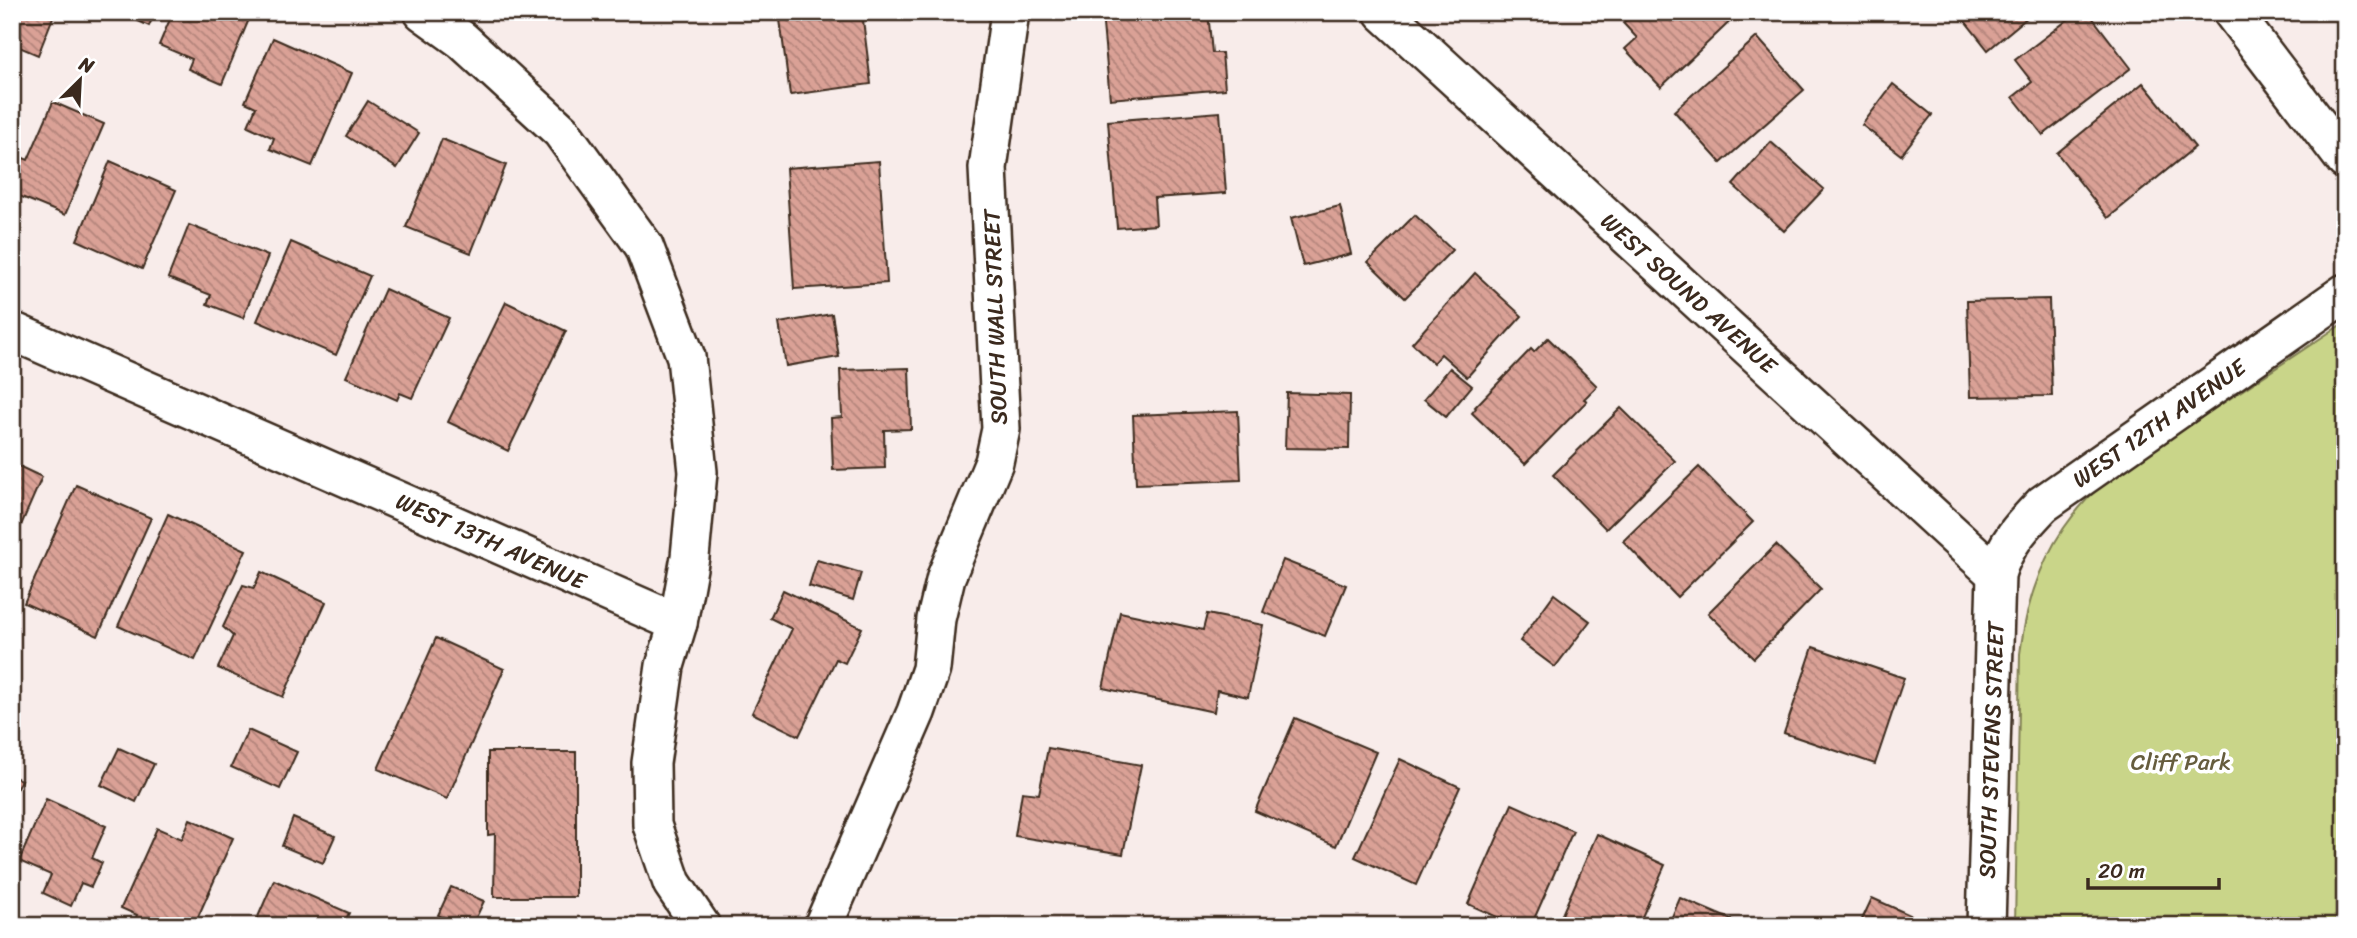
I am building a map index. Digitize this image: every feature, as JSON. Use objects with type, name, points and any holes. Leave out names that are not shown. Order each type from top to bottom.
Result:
[{"type":"street","points":[[422,12],[463,40],[561,131],[644,246],[686,357],[698,472],[690,557],[678,623],[666,666],[651,763],[652,825],[672,883],[701,926]]},
{"type":"street","name":"SOUTH WALL STREET","points":[[823,926],[928,680],[936,619],[946,577],[994,462],[1002,429],[988,168],[1010,12]]},
{"type":"street","name":"WEST SOUND AVENUE","points":[[1383,12],[1996,574]]},
{"type":"street","points":[[2232,12],[2345,160]]},
{"type":"street","name":"WEST 12TH AVENUE","points":[[1996,574],[2003,553],[2014,535],[2043,504],[2345,293]]},
{"type":"street","name":"WEST 13TH AVENUE","points":[[12,331],[678,623]]},
{"type":"street","name":"SOUTH STEVENS STREET","points":[[1986,926],[1996,574]]},
{"type":"green space","name":"Cliff Park","points":[[2345,322],[2345,926],[2015,926],[2020,654],[2029,604],[2046,559],[2071,518],[2106,481]]},
{"type":"building","points":[[12,12],[55,12],[38,55],[12,44],[16,30],[12,28]]},
{"type":"building","points":[[118,12],[155,12],[149,26]]},
{"type":"building","points":[[173,12],[252,12],[222,84],[188,69],[192,59],[159,45]]},
{"type":"building","points":[[779,12],[862,12],[871,84],[790,95]]},
{"type":"building","points":[[1208,12],[1212,53],[1222,53],[1225,89],[1110,99],[1102,14]]},
{"type":"building","points":[[1635,12],[1740,12],[1661,87],[1625,49],[1637,38],[1623,23]]},
{"type":"building","points":[[1958,12],[2034,12],[1988,50]]},
{"type":"building","points":[[2078,12],[2088,12],[2131,68],[2043,135],[2013,97],[2032,82],[2015,60]]},
{"type":"building","points":[[1757,37],[1804,90],[1721,163],[1674,111]]},
{"type":"building","points":[[273,38],[352,73],[312,166],[270,149],[274,138],[248,126],[256,107],[245,102]]},
{"type":"building","points":[[2143,83],[2195,147],[2108,218],[2057,153]]},
{"type":"building","points":[[1893,84],[1932,115],[1901,155],[1862,125]]},
{"type":"building","points":[[368,101],[419,133],[397,168],[346,136]]},
{"type":"building","points":[[53,102],[104,124],[65,215],[12,193],[14,154],[28,160]]},
{"type":"building","points":[[1220,112],[1226,193],[1154,198],[1156,225],[1117,228],[1108,121]]},
{"type":"building","points":[[442,139],[506,165],[471,253],[406,227]]},
{"type":"building","points":[[1771,142],[1824,189],[1784,231],[1733,185]]},
{"type":"building","points":[[110,161],[176,190],[142,269],[77,240]]},
{"type":"building","points":[[879,161],[887,283],[794,289],[786,168]]},
{"type":"building","points":[[1340,206],[1351,254],[1303,266],[1291,218]]},
{"type":"building","points":[[1415,215],[1452,250],[1405,298],[1368,262]]},
{"type":"building","points":[[189,225],[268,256],[243,318],[207,304],[211,295],[168,278]]},
{"type":"building","points":[[291,242],[370,276],[336,355],[257,321]]},
{"type":"building","points":[[1475,273],[1522,316],[1467,377],[1441,354],[1433,363],[1412,343]]},
{"type":"building","points":[[385,289],[449,318],[412,398],[400,393],[397,400],[346,377]]},
{"type":"building","points":[[2049,299],[2052,396],[1970,397],[1967,301]]},
{"type":"building","points":[[506,302],[566,331],[508,451],[448,422]]},
{"type":"building","points":[[832,314],[839,357],[786,366],[779,323]]},
{"type":"building","points":[[1548,338],[1597,386],[1584,399],[1587,401],[1525,464],[1472,413],[1531,349],[1534,352]]},
{"type":"building","points":[[909,368],[911,429],[884,430],[885,468],[833,470],[831,418],[842,417],[840,370]]},
{"type":"building","points":[[1450,368],[1472,386],[1446,417],[1424,399]]},
{"type":"building","points":[[1287,393],[1350,395],[1349,449],[1285,448]]},
{"type":"building","points":[[1621,408],[1675,461],[1606,529],[1553,475]]},
{"type":"building","points":[[1238,411],[1241,480],[1136,484],[1133,415]]},
{"type":"building","points":[[12,463],[42,477],[12,546]]},
{"type":"building","points":[[1699,467],[1753,522],[1677,597],[1623,541]]},
{"type":"building","points":[[76,485],[151,518],[98,636],[24,603]]},
{"type":"building","points":[[168,514],[246,550],[195,660],[118,626]]},
{"type":"building","points":[[1776,545],[1821,589],[1754,658],[1708,613]]},
{"type":"building","points":[[817,560],[861,573],[853,600],[809,586]]},
{"type":"building","points":[[1283,560],[1346,585],[1325,636],[1263,612]]},
{"type":"building","points":[[261,572],[326,602],[283,697],[218,668],[233,636],[223,627],[243,585],[254,588]]},
{"type":"building","points":[[783,590],[862,628],[845,663],[836,659],[799,736],[752,713],[792,629],[770,618]]},
{"type":"building","points":[[1554,594],[1590,621],[1555,667],[1520,641]]},
{"type":"building","points":[[1120,612],[1203,630],[1207,614],[1263,625],[1248,697],[1217,690],[1214,712],[1103,688]]},
{"type":"building","points":[[436,638],[504,669],[447,799],[378,769]]},
{"type":"building","points":[[1813,647],[1904,678],[1875,764],[1784,733]]},
{"type":"building","points":[[1295,718],[1376,752],[1336,846],[1255,811]]},
{"type":"building","points":[[248,730],[297,752],[280,789],[231,767]]},
{"type":"building","points":[[119,748],[154,764],[136,802],[101,785]]},
{"type":"building","points":[[1048,748],[1141,765],[1123,854],[1015,836],[1022,792],[1039,794]]},
{"type":"building","points":[[488,752],[576,752],[576,897],[494,897],[495,834],[488,835]]},
{"type":"building","points":[[1400,759],[1460,787],[1416,885],[1355,857]]},
{"type":"building","points":[[12,776],[21,780],[12,799]]},
{"type":"building","points":[[46,799],[106,826],[92,858],[102,863],[91,887],[81,883],[71,906],[43,893],[51,875],[19,861]]},
{"type":"building","points":[[1512,804],[1573,831],[1531,926],[1517,926],[1468,904]]},
{"type":"building","points":[[293,818],[335,836],[323,863],[282,846]]},
{"type":"building","points":[[190,819],[233,838],[194,926],[133,926],[137,915],[121,908],[157,828],[182,839]]},
{"type":"building","points":[[1597,834],[1665,865],[1638,926],[1557,926]]},
{"type":"building","points":[[274,880],[349,913],[343,926],[254,926]]},
{"type":"building","points":[[451,887],[484,901],[472,926],[460,926],[438,915]]},
{"type":"building","points":[[1680,898],[1746,926],[1668,926]]},
{"type":"building","points":[[1872,898],[1919,919],[1916,926],[1859,926]]}]
